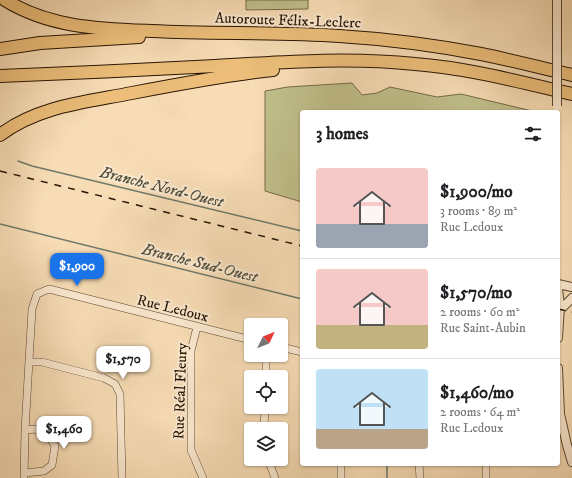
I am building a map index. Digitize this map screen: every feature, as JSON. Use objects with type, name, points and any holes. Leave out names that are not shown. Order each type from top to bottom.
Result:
[{"type":"highway","name":"Autoroute Félix-Leclerc","points":[[5,0],[34,15],[65,24],[202,34],[317,35],[401,41],[481,54],[572,76]]},
{"type":"highway","points":[[0,49],[40,43],[202,34]]},
{"type":"highway","points":[[0,135],[34,115],[68,106],[169,86],[248,73],[364,60]]},
{"type":"highway","points":[[0,76],[300,61],[364,60],[415,64],[461,70],[505,78],[572,94]]},
{"type":"highway","points":[[0,81],[103,72]]},
{"type":"street","points":[[557,0],[557,109]]},
{"type":"street","points":[[560,284],[572,286]]},
{"type":"street","name":"Rue Ledoux","points":[[25,430],[35,429],[48,434],[55,446],[52,465],[44,471],[24,475],[25,430],[32,309],[37,294],[49,289],[244,338]]},
{"type":"street","points":[[560,310],[572,298]]},
{"type":"street","name":"Rue Réal Fleury","points":[[196,327],[191,351],[191,450],[203,478]]},
{"type":"street","points":[[288,349],[300,352]]},
{"type":"street","points":[[29,362],[42,362],[98,376],[115,384],[120,394],[122,478]]},
{"type":"street","points":[[560,414],[572,462]]},
{"type":"street","points":[[271,466],[275,478]]},
{"type":"street","points":[[341,466],[341,478]]},
{"type":"street","points":[[419,466],[420,478]]},
{"type":"street","points":[[486,466],[486,478]]},
{"type":"shaded area","points":[[246,0],[308,0],[308,9],[246,10]]},
{"type":"shaded area","points":[[352,83],[362,95],[377,93],[390,87],[437,97],[461,94],[528,110],[300,110],[300,201],[265,191],[265,91],[288,87]]},
{"type":"waterway","name":"Branche Nord-Ouest","points":[[18,161],[32,166],[300,231]]},
{"type":"waterway","name":"Branche Sud-Ouest","points":[[0,224],[300,299]]},
{"type":"waterway","points":[[387,466],[387,478]]},
{"type":"railway","points":[[0,171],[300,246]]},
{"type":"railway","points":[[560,309],[572,312]]}]
